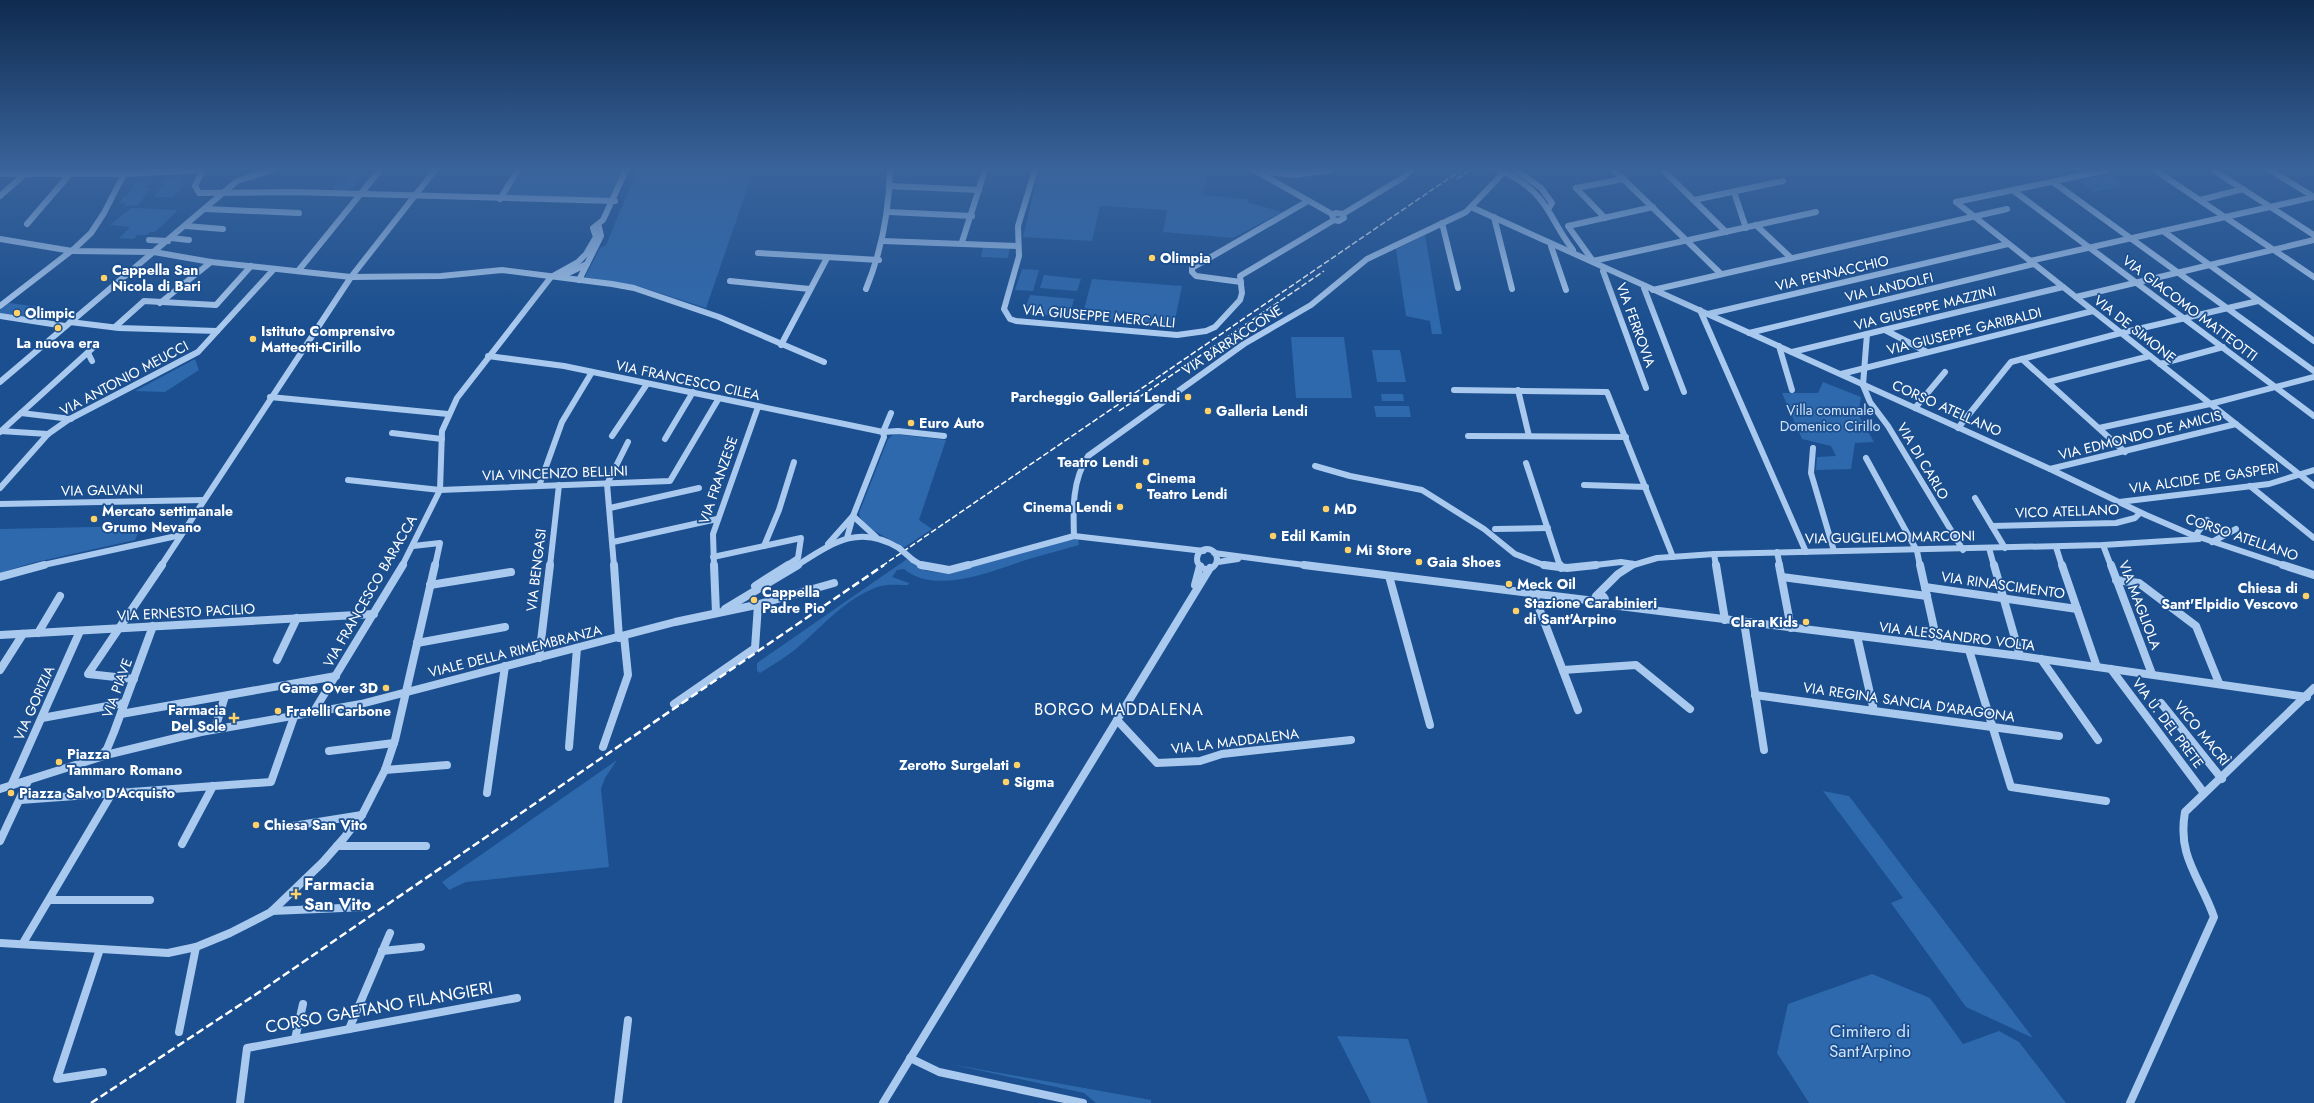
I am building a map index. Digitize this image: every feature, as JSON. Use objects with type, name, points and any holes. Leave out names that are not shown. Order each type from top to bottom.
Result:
[{"type":"street","points":[[0,306],[72,251],[96,226],[98,221]]},
{"type":"street","points":[[0,382],[67,324],[191,221]]},
{"type":"street","points":[[298,272],[338,221]]},
{"type":"street","points":[[134,679],[88,674],[350,277],[363,264],[396,221]]},
{"type":"street","points":[[576,266],[590,248],[596,237],[593,228],[601,221]]},
{"type":"street","points":[[579,280],[602,236],[598,228],[607,221]]},
{"type":"street","points":[[866,289],[879,260],[887,221]]},
{"type":"street","points":[[962,242],[970,221]]},
{"type":"street","name":"VIA GIUSEPPE MERCALLI","points":[[1019,221],[1017,246],[1019,256],[1004,308],[1010,319],[1016,322],[1184,335],[1215,327],[1240,300],[1241,282]]},
{"type":"street","points":[[1273,221],[1192,268],[1192,272],[1196,276],[1241,282],[1240,276],[1326,221]]},
{"type":"street","name":"VIA BARRACCONE","points":[[1074,536],[1075,479],[1080,465],[1088,456],[1244,344],[1311,305],[1367,260],[1445,221]]},
{"type":"street","points":[[1495,221],[1512,289]]},
{"type":"street","points":[[1504,221],[1524,230],[1529,236],[1603,271],[1653,292],[1653,290],[1721,274],[1954,221]]},
{"type":"street","points":[[1555,221],[1559,232],[1574,252]]},
{"type":"street","points":[[1589,221],[1568,226],[1593,261],[1775,221]]},
{"type":"street","points":[[1667,221],[1721,274]]},
{"type":"street","points":[[1715,221],[1726,232]]},
{"type":"street","points":[[1744,221],[1746,228]]},
{"type":"street","name":"VIA DE SIMONE","points":[[1980,221],[2314,486]]},
{"type":"street","name":"VIA GIACOMO MATTEOTTI","points":[[2055,221],[2314,416]]},
{"type":"street","points":[[2107,221],[2314,371]]},
{"type":"street","name":"VIA LANDOLFI","points":[[1749,333],[2090,248],[2205,221]]},
{"type":"street","points":[[2232,221],[2314,276]]},
{"type":"street","points":[[2293,221],[2314,235]]},
{"type":"street","points":[[1442,223],[1458,288]]},
{"type":"street","points":[[186,226],[223,229]]},
{"type":"street","points":[[1756,226],[1791,258]]},
{"type":"street","name":"CORSO ATELLANO","points":[[1524,230],[1653,290],[2050,469],[2177,529],[2203,539],[2314,575]]},
{"type":"street","points":[[2163,231],[2314,341]]},
{"type":"street","points":[[0,239],[72,251],[154,252],[211,262],[350,277],[441,276],[502,270],[634,288],[719,317],[780,345],[824,362]]},
{"type":"street","points":[[149,240],[189,240]]},
{"type":"street","points":[[2076,297],[2314,240]]},
{"type":"street","points":[[884,241],[1017,246]]},
{"type":"street","name":"VIA PENNACCHIO","points":[[1708,314],[2008,244]]},
{"type":"street","points":[[1551,246],[1566,290]]},
{"type":"street","points":[[758,253],[879,260]]},
{"type":"street","points":[[780,345],[827,258]]},
{"type":"street","points":[[551,277],[589,261]]},
{"type":"street","points":[[160,303],[211,262]]},
{"type":"street","points":[[114,327],[144,301],[216,305],[251,266]]},
{"type":"street","name":"VIA ANTONIO MEUCCI","points":[[0,488],[48,434],[71,419],[198,352],[274,269]]},
{"type":"street","points":[[568,270],[579,280]]},
{"type":"street","points":[[558,278],[568,270]]},
{"type":"street","name":"VIA FERROVIA","points":[[1603,271],[1646,388]]},
{"type":"street","name":"VIA FRANCESCO BARACCA","points":[[314,712],[374,614],[413,546],[440,490],[442,438],[448,414],[488,356],[551,277]]},
{"type":"street","points":[[730,281],[810,289]]},
{"type":"street","name":"VIA GIUSEPPE MAZZINI","points":[[1792,352],[2063,287]]},
{"type":"street","points":[[1644,288],[1684,392]]},
{"type":"street","points":[[1958,428],[2011,362],[2121,333],[2258,301]]},
{"type":"street","points":[[1700,310],[1806,552]]},
{"type":"street","name":"VIA GIUSEPPE GARIBALDI","points":[[1841,374],[2093,311]]},
{"type":"street","points":[[0,316],[67,324],[217,331]]},
{"type":"street","points":[[1885,330],[1927,352]]},
{"type":"street","points":[[1863,385],[1867,334]]},
{"type":"street","points":[[0,431],[96,346]]},
{"type":"street","points":[[1779,346],[1792,390]]},
{"type":"street","points":[[2160,364],[2223,347]]},
{"type":"street","points":[[88,353],[92,361]]},
{"type":"street","name":"VIA FRANCESCO CILEA","points":[[488,356],[564,366],[883,432],[898,431],[944,436]]},
{"type":"street","points":[[2048,382],[2150,356]]},
{"type":"street","points":[[2022,359],[2125,452]]},
{"type":"street","points":[[539,486],[562,422],[592,372]]},
{"type":"street","points":[[1915,408],[1945,372]]},
{"type":"street","points":[[2099,428],[2210,404],[2314,377]]},
{"type":"street","points":[[612,436],[646,384]]},
{"type":"street","name":"VIA DI CARLO","points":[[1863,385],[1870,402],[1888,426],[1963,550]]},
{"type":"street","points":[[1454,390],[1607,392],[1673,558]]},
{"type":"street","points":[[1518,390],[1529,436]]},
{"type":"street","points":[[665,439],[693,392]]},
{"type":"street","points":[[270,397],[448,414]]},
{"type":"street","name":"VIA VINCENZO BELLINI","points":[[348,480],[440,490],[559,484],[607,484],[670,481],[719,398]]},
{"type":"street","name":"VIA FRANZESE","points":[[718,612],[712,534],[758,407]]},
{"type":"street","points":[[20,413],[71,419]]},
{"type":"street","points":[[851,537],[853,516],[884,437],[883,432],[891,413]]},
{"type":"street","name":"VIA EDMONDO DE AMICIS","points":[[2050,469],[2236,424]]},
{"type":"street","points":[[0,431],[48,434]]},
{"type":"street","points":[[392,433],[442,438]]},
{"type":"street","points":[[1468,436],[1626,437]]},
{"type":"street","points":[[603,747],[628,675],[621,637],[614,542],[607,484],[628,442]]},
{"type":"street","points":[[1813,448],[1811,473],[1834,551]]},
{"type":"street","points":[[1866,458],[1917,551],[1938,646]]},
{"type":"street","points":[[764,546],[779,510],[794,462]]},
{"type":"street","points":[[1526,463],[1561,568]]},
{"type":"street","points":[[1315,466],[1350,476],[1422,490],[1484,529],[1515,554],[1547,566],[1561,568],[1621,562],[1634,564]]},
{"type":"street","name":"VIA ALCIDE DE GASPERI","points":[[2119,502],[2268,484],[2314,470]]},
{"type":"street","name":"VIA BENGASI","points":[[539,658],[559,484]]},
{"type":"street","points":[[1584,486],[1646,487]]},
{"type":"street","points":[[2250,486],[2314,538]]},
{"type":"street","points":[[610,508],[699,488]]},
{"type":"street","points":[[1975,498],[2005,548]]},
{"type":"street","name":"VIA GALVANI","points":[[0,504],[204,500]]},
{"type":"street","name":"VICO ATELLANO","points":[[1992,526],[2116,523],[2135,518],[2140,512]]},
{"type":"street","points":[[853,516],[877,538]]},
{"type":"street","points":[[827,546],[853,516]]},
{"type":"street","points":[[614,542],[717,519]]},
{"type":"street","points":[[2195,536],[2207,520]]},
{"type":"street","points":[[1495,530],[1548,528]]},
{"type":"street","points":[[2177,529],[2187,540]]},
{"type":"street","points":[[2212,542],[2236,529]]},
{"type":"street","points":[[0,577],[181,535]]},
{"type":"street","points":[[883,1103],[1193,595],[1210,568],[1218,562],[1218,557],[1214,553],[1204,551],[1074,536]]},
{"type":"street","name":"VIALE DELLA RIMEMBRANZA","points":[[718,612],[732,605],[827,546],[851,537],[877,538],[899,548],[913,560],[925,567],[949,570],[1074,536]]},
{"type":"street","points":[[713,557],[802,538],[798,558],[738,596],[732,605]]},
{"type":"street","name":"VIA GUGLIELMO MARCONI","points":[[1600,597],[1625,569],[1634,564],[1714,554],[1963,550],[2103,545],[2203,539]]},
{"type":"street","points":[[0,942],[168,953],[196,947],[230,933],[272,911],[337,846],[362,815],[385,770],[394,743],[440,542],[413,546]]},
{"type":"street","name":"VIA MAGLIOLA","points":[[2103,545],[2152,674]]},
{"type":"street","points":[[2056,546],[2097,667]]},
{"type":"street","points":[[1178,548],[1186,550],[1195,558],[1200,566],[1193,595]]},
{"type":"street","points":[[1989,548],[2020,656]]},
{"type":"street","points":[[1195,558],[1198,553],[1204,551]]},
{"type":"street","points":[[1777,552],[1791,628]]},
{"type":"street","name":"VIA ALESSANDRO VOLTA","points":[[1214,553],[1583,601],[1600,597],[1725,620],[2020,656],[2219,683],[2307,697]]},
{"type":"street","points":[[1714,554],[1725,620]]},
{"type":"street","name":"VIA ALESSANDRO VOLTA","points":[[1218,562],[1228,559],[1252,559]]},
{"type":"street","points":[[1200,566],[1210,568]]},
{"type":"street","points":[[430,585],[512,572]]},
{"type":"street","points":[[1389,576],[1430,725]]},
{"type":"street","points":[[1782,577],[1927,596]]},
{"type":"street","points":[[2116,580],[2139,583],[2196,626],[2219,683]]},
{"type":"street","name":"VIALE DELLA RIMEMBRANZA","points":[[0,790],[100,757],[215,729],[295,714],[361,704],[718,612],[758,605],[834,583]]},
{"type":"street","name":"VIA RINASCIMENTO","points":[[1925,587],[2077,609]]},
{"type":"street","points":[[1534,595],[1578,710]]},
{"type":"street","points":[[38,633],[60,596]]},
{"type":"street","points":[[674,704],[755,648],[758,605]]},
{"type":"street","name":"VIA ERNESTO PACILIO","points":[[0,635],[374,614]]},
{"type":"street","points":[[277,660],[297,618]]},
{"type":"street","points":[[1744,622],[1764,750]]},
{"type":"street","name":"VIA PIAVE","points":[[100,757],[107,749],[153,626]]},
{"type":"street","points":[[417,643],[505,627]]},
{"type":"street","name":"VIA GORIZIA","points":[[11,786],[80,630]]},
{"type":"street","points":[[0,670],[23,634]]},
{"type":"street","points":[[1857,636],[1874,711]]},
{"type":"street","points":[[569,747],[577,648]]},
{"type":"street","points":[[1969,650],[2011,787],[2106,801]]},
{"type":"street","points":[[2041,659],[2098,740]]},
{"type":"street","points":[[1563,670],[1629,664],[1636,665],[1690,708]]},
{"type":"street","points":[[487,793],[505,666]]},
{"type":"street","name":"VIA U. DEL PRETE","points":[[2111,669],[2204,793]]},
{"type":"street","points":[[121,714],[336,676]]},
{"type":"street","points":[[2130,1103],[2214,917],[2211,906],[2188,862],[2181,841],[2181,826],[2185,812],[2204,793],[2222,779],[2307,697],[2314,688]]},
{"type":"street","name":"VIA REGINA SANCIA D'ARAGONA","points":[[1755,694],[2059,736]]},
{"type":"street","points":[[215,729],[225,696]]},
{"type":"street","points":[[42,718],[124,703]]},
{"type":"street","name":"VICO MACRÌ","points":[[2161,703],[2222,779]]},
{"type":"street","points":[[20,800],[271,782],[295,714]]},
{"type":"street","name":"VIA LA MADDALENA","points":[[1117,720],[1157,763],[1200,761],[1222,754],[1351,740]]},
{"type":"street","points":[[329,751],[394,743]]},
{"type":"street","points":[[385,770],[447,765]]},
{"type":"street","points":[[0,841],[28,781]]},
{"type":"street","points":[[182,844],[213,786]]},
{"type":"street","points":[[23,943],[50,900],[112,793]]},
{"type":"street","points":[[293,826],[362,815]]},
{"type":"street","points":[[337,846],[426,846]]},
{"type":"street","points":[[50,900],[150,900]]},
{"type":"street","points":[[272,911],[366,907]]},
{"type":"street","points":[[349,1029],[390,933]]},
{"type":"street","points":[[179,1032],[196,947]]},
{"type":"street","points":[[382,951],[421,947]]},
{"type":"street","points":[[100,949],[57,1079],[103,1072]]},
{"type":"street","name":"CORSO GAETANO FILANGIERI","points":[[240,1103],[247,1048],[517,998]]},
{"type":"street","points":[[295,1039],[304,1004]]},
{"type":"street","points":[[618,1103],[628,1020]]},
{"type":"street","points":[[910,1058],[939,1072],[1083,1103]]},
{"type":"green space","points":[[114,221],[166,221],[155,232],[150,232],[147,235],[137,235],[134,239],[119,238],[130,227],[110,225]]},
{"type":"green space","points":[[616,221],[736,221],[706,308],[638,286],[585,277],[600,248],[606,245]]},
{"type":"green space","points":[[1027,221],[1096,221],[1092,241],[1023,237]]},
{"type":"green space","points":[[1165,221],[1264,221],[1233,238],[1163,232]]},
{"type":"green space","points":[[1425,235],[1442,334],[1432,334],[1430,321],[1406,316],[1396,249]]},
{"type":"green space","points":[[983,247],[1010,248],[1008,258],[981,257]]},
{"type":"green space","points":[[1022,269],[1039,270],[1033,291],[1015,290]]},
{"type":"green space","points":[[1044,275],[1081,279],[1077,291],[1040,288]]},
{"type":"green space","points":[[1092,279],[1182,286],[1174,325],[1082,317]]},
{"type":"green space","points":[[1030,295],[1074,299],[1069,317],[1024,313]]},
{"type":"green space","name":"Olimpic","points":[[9,303],[40,307],[26,319],[0,315],[0,310]]},
{"type":"green space","points":[[1291,337],[1344,337],[1352,398],[1296,398]]},
{"type":"green space","points":[[1372,350],[1400,350],[1406,382],[1377,382]]},
{"type":"green space","points":[[195,359],[199,370],[165,392],[135,391]]},
{"type":"green space","name":"Villa comunale Domenico Cirillo","points":[[1823,382],[1861,397],[1858,414],[1874,442],[1855,443],[1851,469],[1816,470],[1817,457],[1836,456],[1831,446],[1802,439],[1782,393],[1818,393]]},
{"type":"green space","points":[[1381,394],[1403,394],[1404,401],[1382,401]]},
{"type":"green space","points":[[1374,406],[1409,406],[1411,417],[1376,417]]},
{"type":"green space","points":[[894,434],[946,440],[919,520],[932,529],[903,548],[865,524],[859,513],[888,439]]},
{"type":"green space","points":[[141,526],[135,540],[32,563],[0,573],[0,529]]},
{"type":"green space","points":[[1078,539],[1079,545],[983,574],[948,581],[917,577],[904,569],[897,570],[892,577],[909,583],[908,585],[881,586],[857,597],[836,613],[792,652],[760,673],[757,671],[757,663],[907,559],[926,571],[943,573],[1058,541]]},
{"type":"green space","points":[[617,760],[605,778],[601,789],[609,867],[466,882],[449,890],[442,882]]},
{"type":"green space","points":[[1823,791],[1849,796],[2033,1038],[1966,1007],[1891,903],[1903,898]]},
{"type":"green space","name":"Cimitero di Sant'Arpino","points":[[1872,974],[1930,998],[1963,1044],[1999,1031],[2019,1042],[2066,1103],[1809,1103],[1777,1053],[1788,1004]]},
{"type":"green space","points":[[1337,1036],[1408,1039],[1428,1103],[1371,1103]]},
{"type":"green space","points":[[950,1064],[1151,1100],[1151,1103],[1096,1103],[1084,1093]]},
{"type":"railway","points":[[882,566],[1386,221]]},
{"type":"railway","points":[[1119,411],[1324,271]]},
{"type":"railway","points":[[91,1103],[252,997],[884,565]]},
{"type":"place","name":"Olimpia","points":[[1152,258]]},
{"type":"place","name":"Cappella San Nicola di Bari","points":[[104,278]]},
{"type":"place","name":"Olimpic","points":[[17,313]]},
{"type":"place","name":"La nuova era","points":[[58,328]]},
{"type":"place","name":"Istituto Comprensivo Matteotti-Cirillo","points":[[253,339]]},
{"type":"place","name":"Parcheggio Galleria Lendi","points":[[1188,397]]},
{"type":"place","name":"Galleria Lendi","points":[[1208,411]]},
{"type":"place","name":"Euro Auto","points":[[911,423]]},
{"type":"place","name":"Teatro Lendi","points":[[1146,462]]},
{"type":"place","name":"Cinema Teatro Lendi","points":[[1139,486]]},
{"type":"place","name":"Cinema Lendi","points":[[1120,507]]},
{"type":"place","name":"MD","points":[[1326,509]]},
{"type":"place","name":"Mercato settimanale Grumo Nevano","points":[[94,519]]},
{"type":"place","name":"Edil Kamin","points":[[1273,536]]},
{"type":"place","name":"Mi Store","points":[[1348,550]]},
{"type":"place","name":"Gaia Shoes","points":[[1419,562]]},
{"type":"place","name":"Meck Oil","points":[[1509,584]]},
{"type":"place","name":"Chiesa di Sant'Elpidio Vescovo","points":[[2306,596]]},
{"type":"place","name":"Cappella Padre Pio","points":[[754,600]]},
{"type":"place","name":"Stazione Carabinieri di Sant'Arpino","points":[[1516,611]]},
{"type":"place","name":"Clara Kids","points":[[1806,622]]},
{"type":"place","name":"Game Over 3D","points":[[386,688]]},
{"type":"place","name":"Fratelli Carbone","points":[[278,711]]},
{"type":"place","name":"Farmacia Del Sole","points":[[234,718]]},
{"type":"place","name":"Piazza Tammaro Romano","points":[[59,762]]},
{"type":"place","name":"Zerotto Surgelati","points":[[1017,765]]},
{"type":"place","name":"Sigma","points":[[1006,782]]},
{"type":"place","name":"Piazza Salvo D'Acquisto","points":[[11,793]]},
{"type":"place","name":"Chiesa San Vito","points":[[256,825]]},
{"type":"place","name":"Farmacia San Vito","points":[[296,894]]},
{"type":"district","name":"BORGO MADDALENA","points":[[1119,709]]}]
